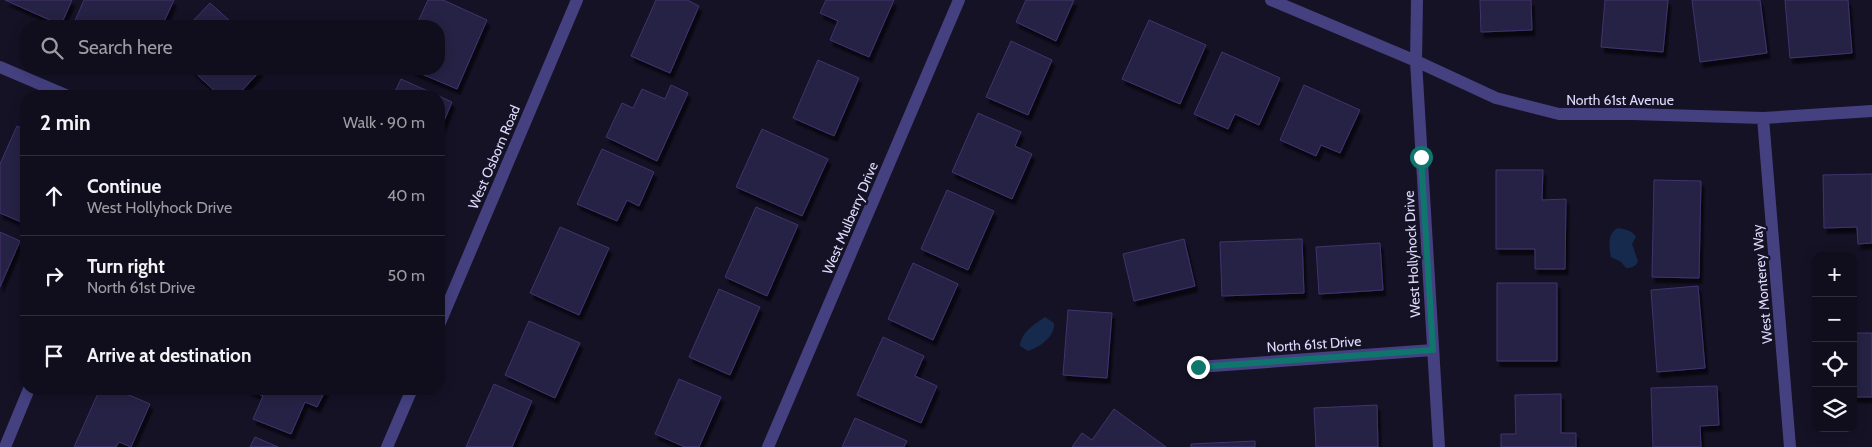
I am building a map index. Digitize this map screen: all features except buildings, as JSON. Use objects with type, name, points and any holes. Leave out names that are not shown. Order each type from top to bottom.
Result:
[{"type":"street","name":"West Osborn Road","points":[[445,311],[577,0]]},
{"type":"street","name":"West Mulberry Drive","points":[[768,447],[959,0]]},
{"type":"street","name":"North 61st Avenue","points":[[1271,0],[1416,61],[1496,98],[1559,114],[1763,118],[1872,110]]},
{"type":"street","name":"West Hollyhock Drive","points":[[1417,0],[1416,61],[1439,447]]},
{"type":"street","points":[[0,68],[53,90]]},
{"type":"street","name":"West Monterey Way","points":[[1763,118],[1790,447]]},
{"type":"street","name":"North 61st Drive","points":[[1198,367],[1433,350]]},
{"type":"street","points":[[5,447],[27,395]]},
{"type":"street","points":[[387,447],[409,395]]},
{"type":"water","points":[[1618,228],[1631,232],[1636,237],[1632,244],[1638,261],[1632,267],[1626,268],[1621,262],[1611,257],[1610,237],[1614,230]]},
{"type":"water","points":[[1045,317],[1054,323],[1052,333],[1046,341],[1028,351],[1020,346],[1026,333]]},
{"type":"route","points":[[1198,367],[1433,350],[1421,157]]}]
